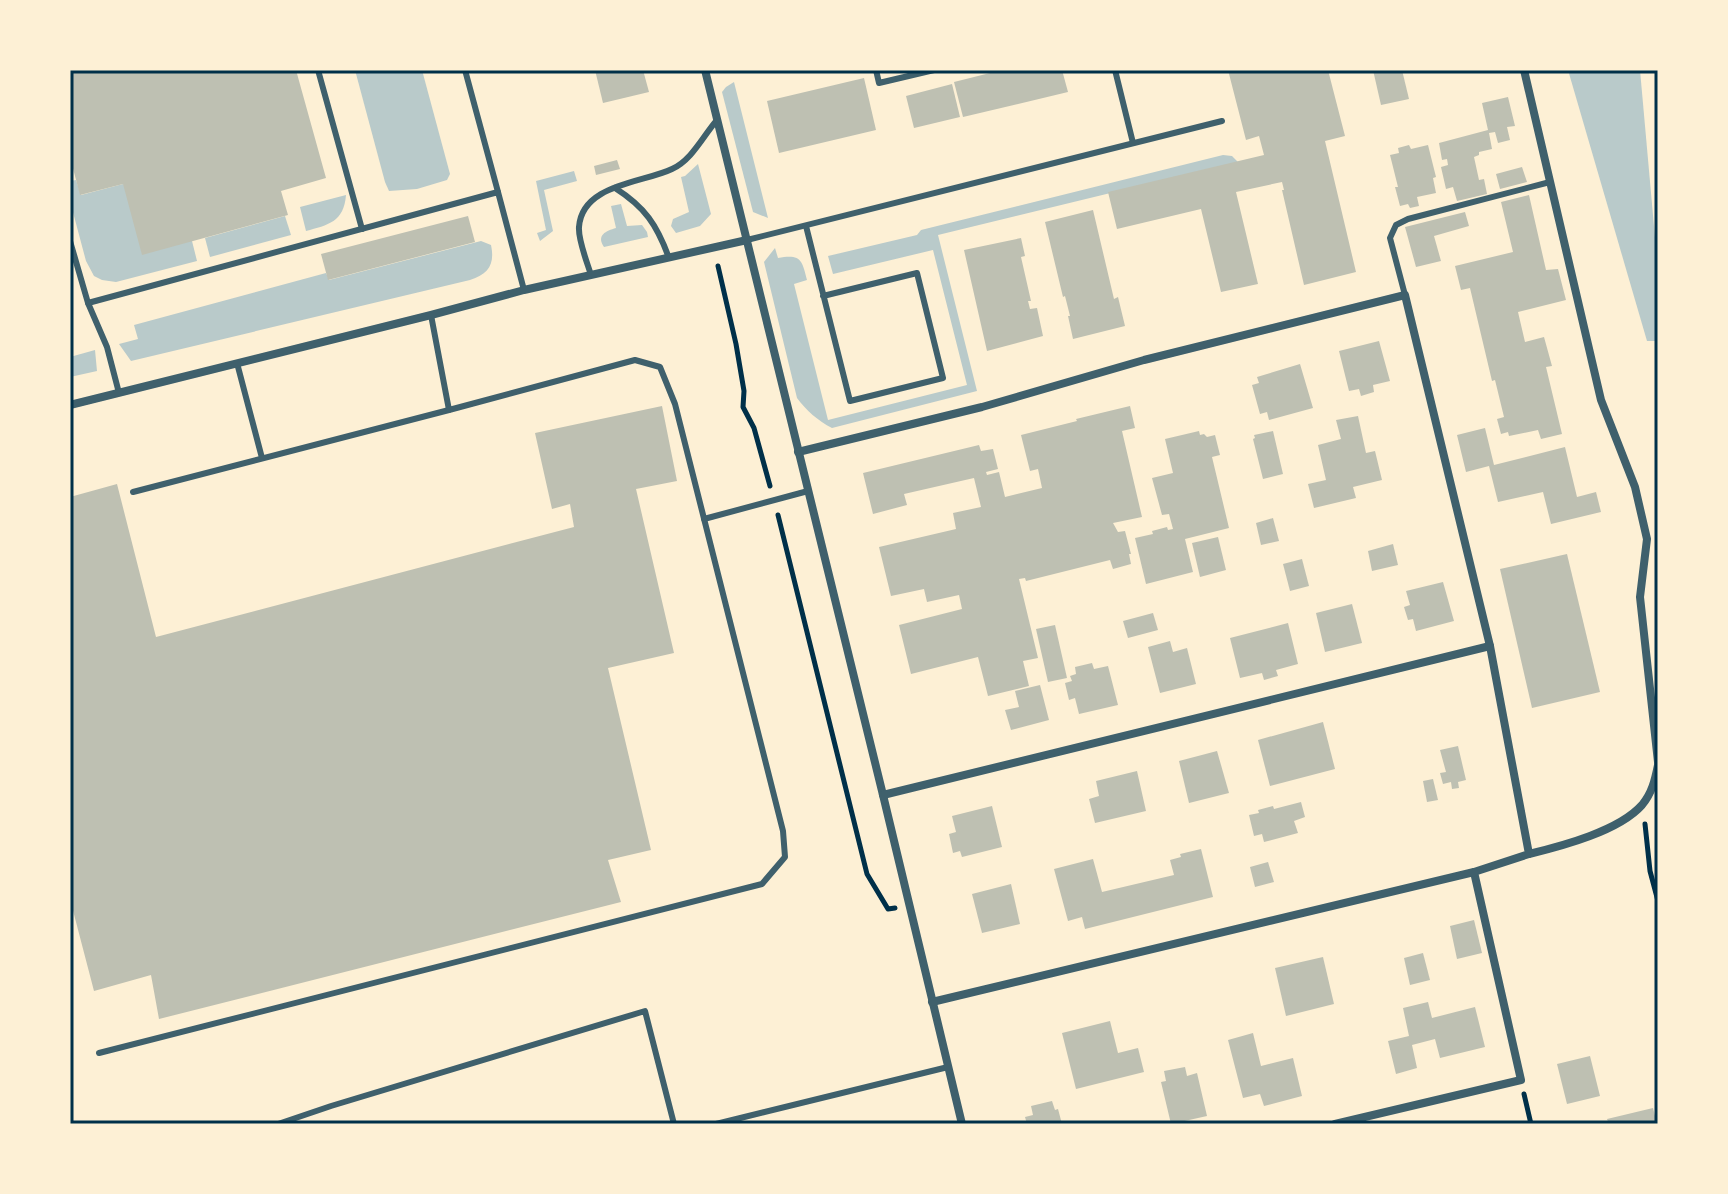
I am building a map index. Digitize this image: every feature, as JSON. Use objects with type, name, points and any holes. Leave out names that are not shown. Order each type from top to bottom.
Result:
[{"type":"street","points":[[705,70],[962,1124]]},
{"type":"street","points":[[932,1002],[1474,872],[1595,834],[1641,806],[1653,787],[1658,764],[1640,597],[1647,539],[1635,487],[1601,400],[1524,70]]},
{"type":"street","points":[[70,405],[524,290],[747,240]]},
{"type":"street","points":[[798,452],[982,407],[1144,360],[1405,295],[1490,646],[1529,854]]},
{"type":"street","points":[[1647,539],[1658,538]]},
{"type":"street","points":[[883,795],[1490,646]]},
{"type":"street","points":[[1335,1124],[1521,1080],[1474,872]]},
{"type":"lane","points":[[318,70],[362,229]]},
{"type":"lane","points":[[465,70],[524,290]]},
{"type":"lane","points":[[876,70],[879,83],[934,70]]},
{"type":"lane","points":[[1115,70],[1133,143]]},
{"type":"lane","points":[[591,275],[578,229],[589,204],[615,188],[673,169],[688,158],[717,120]]},
{"type":"lane","points":[[747,240],[1222,121]]},
{"type":"lane","points":[[1405,295],[1390,238],[1396,225],[1408,219],[1550,182]]},
{"type":"lane","points":[[615,188],[646,213],[661,235],[669,258]]},
{"type":"lane","points":[[88,303],[498,192]]},
{"type":"lane","points":[[806,226],[823,296],[850,401],[943,378],[917,273],[823,296]]},
{"type":"lane","points":[[70,241],[88,303],[107,347],[119,393]]},
{"type":"lane","points":[[431,315],[449,410]]},
{"type":"lane","points":[[99,1053],[762,884],[785,857],[783,831],[675,404],[660,367],[635,360],[133,492]]},
{"type":"lane","points":[[237,363],[262,458]]},
{"type":"lane","points":[[704,519],[808,491]]},
{"type":"lane","points":[[278,1124],[645,1011],[674,1124]]},
{"type":"lane","points":[[716,1124],[948,1067]]},
{"type":"path","points":[[718,266],[736,344],[744,391],[743,407],[754,428],[774,501],[867,874],[888,909],[909,904]]},
{"type":"path","points":[[1641,806],[1650,871],[1658,901]]},
{"type":"path","points":[[1521,1080],[1531,1124]]},
{"type":"shaded area","points":[[355,70],[422,70],[450,174],[447,180],[417,189],[389,191]]},
{"type":"shaded area","points":[[1568,70],[1640,70],[1658,271],[1658,341],[1647,341]]},
{"type":"shaded area","points":[[734,82],[768,218],[753,212],[722,92]]},
{"type":"shaded area","points":[[1223,155],[1232,156],[1238,162],[938,235],[977,391],[832,428],[813,415],[797,398],[764,262],[775,248],[778,258],[796,258],[804,268],[807,280],[794,284],[828,420],[967,385],[933,250],[833,274],[828,256]]},
{"type":"shaded area","points":[[698,164],[711,214],[700,226],[676,233],[671,226],[673,219],[689,212],[681,177]]},
{"type":"shaded area","points":[[574,171],[577,181],[544,190],[553,231],[540,241],[537,233],[546,230],[536,181]]},
{"type":"shaded area","points":[[76,180],[81,195],[123,184],[192,241],[197,261],[116,282],[94,276],[86,261],[70,201],[70,181]]},
{"type":"shaded area","points":[[346,195],[342,211],[334,221],[306,231],[300,207]]},
{"type":"shaded area","points":[[621,204],[627,226],[642,225],[648,237],[604,247],[602,237],[616,228],[611,206]]},
{"type":"shaded area","points":[[285,216],[291,235],[210,257],[205,238]]},
{"type":"shaded area","points":[[481,241],[491,245],[491,263],[482,275],[470,280],[131,361],[119,344],[138,339],[134,325],[326,273],[329,280]]},
{"type":"shaded area","points":[[95,350],[97,371],[70,377],[70,357]]},
{"type":"building","points":[[70,70],[296,70],[326,178],[281,191],[288,215],[142,255],[123,184],[80,195],[70,157]]},
{"type":"building","points":[[595,70],[643,70],[649,92],[603,103]]},
{"type":"building","points":[[1002,70],[1062,70],[1068,92],[963,117],[954,82]]},
{"type":"building","points":[[1228,70],[1328,70],[1345,136],[1325,141],[1356,272],[1304,285],[1282,182],[1236,192],[1258,284],[1221,292],[1201,209],[1117,229],[1108,192],[1264,155],[1259,136],[1246,140]]},
{"type":"building","points":[[1373,70],[1402,70],[1409,99],[1381,105]]},
{"type":"building","points":[[864,78],[876,130],[779,153],[767,101]]},
{"type":"building","points":[[952,84],[960,117],[914,128],[906,96]]},
{"type":"building","points":[[1508,97],[1515,126],[1507,127],[1510,140],[1498,143],[1495,132],[1489,133],[1492,149],[1479,152],[1474,157],[1479,180],[1484,179],[1487,194],[1457,201],[1453,187],[1446,189],[1441,167],[1448,165],[1447,159],[1442,160],[1439,143],[1488,130],[1482,103]]},
{"type":"building","points":[[1409,145],[1411,149],[1428,145],[1436,177],[1433,178],[1436,193],[1417,197],[1419,206],[1410,208],[1408,204],[1400,206],[1390,155],[1399,153],[1398,148]]},
{"type":"building","points":[[617,160],[620,169],[596,175],[594,166]]},
{"type":"building","points":[[1522,167],[1527,182],[1500,189],[1496,174]]},
{"type":"building","points":[[1529,195],[1546,270],[1558,269],[1566,300],[1518,312],[1525,342],[1544,337],[1552,366],[1546,367],[1562,434],[1541,439],[1538,430],[1509,436],[1508,432],[1501,434],[1497,419],[1504,417],[1495,380],[1492,381],[1470,288],[1461,290],[1455,266],[1513,252],[1501,202]]},
{"type":"building","points":[[1093,210],[1114,299],[1118,297],[1125,326],[1073,339],[1070,316],[1045,222]]},
{"type":"building","points":[[1465,212],[1469,226],[1434,236],[1441,261],[1416,267],[1405,227]]},
{"type":"building","points":[[468,216],[475,242],[328,280],[321,254]]},
{"type":"building","points":[[1021,238],[1025,256],[1021,257],[1031,301],[1028,301],[1030,309],[1037,308],[1043,336],[987,351],[964,250]]},
{"type":"building","points":[[1379,341],[1390,381],[1373,385],[1374,392],[1361,396],[1359,389],[1349,391],[1339,351]]},
{"type":"building","points":[[1300,364],[1313,408],[1269,420],[1267,412],[1260,414],[1252,385],[1259,383],[1257,377]]},
{"type":"building","points":[[662,406],[677,481],[636,489],[674,653],[608,668],[651,850],[608,860],[621,902],[159,1019],[151,975],[94,991],[70,899],[70,497],[117,484],[156,637],[574,527],[570,504],[552,509],[535,433]]},
{"type":"building","points":[[1130,406],[1135,428],[1122,431],[1142,517],[1113,523],[1118,532],[1125,531],[1131,564],[1113,569],[1110,560],[1026,581],[1025,578],[1019,579],[1038,658],[1023,661],[1029,686],[988,696],[978,657],[911,674],[899,625],[962,609],[959,595],[927,602],[924,589],[891,596],[879,547],[956,529],[953,513],[981,507],[974,478],[904,494],[907,505],[873,514],[863,473],[979,445],[981,451],[993,449],[998,469],[986,472],[987,475],[999,472],[1005,497],[1042,488],[1038,469],[1030,471],[1021,435]]},
{"type":"building","points":[[1358,416],[1366,453],[1375,451],[1382,480],[1353,487],[1356,498],[1314,508],[1308,484],[1326,480],[1318,445],[1341,439],[1336,420]]},
{"type":"building","points":[[1485,428],[1494,465],[1565,447],[1577,497],[1596,492],[1601,512],[1551,524],[1543,492],[1498,502],[1489,466],[1466,472],[1457,435]]},
{"type":"building","points":[[1199,431],[1200,435],[1207,437],[1215,435],[1220,455],[1212,457],[1229,528],[1185,539],[1193,572],[1146,584],[1135,538],[1167,527],[1168,530],[1173,529],[1169,514],[1162,515],[1152,478],[1173,473],[1165,439]]},
{"type":"building","points":[[1273,431],[1283,474],[1263,479],[1253,439],[1254,435]]},
{"type":"building","points":[[1273,518],[1279,541],[1261,545],[1256,523]]},
{"type":"building","points":[[1218,537],[1226,570],[1200,577],[1192,543]]},
{"type":"building","points":[[1393,544],[1398,565],[1372,571],[1368,551]]},
{"type":"building","points":[[1567,554],[1600,692],[1532,708],[1500,569]]},
{"type":"building","points":[[1302,559],[1309,586],[1290,591],[1283,564]]},
{"type":"building","points":[[1443,582],[1454,621],[1416,631],[1413,619],[1408,620],[1404,607],[1410,605],[1406,591]]},
{"type":"building","points":[[1352,604],[1362,643],[1325,652],[1316,613]]},
{"type":"building","points":[[1153,613],[1158,630],[1128,638],[1123,621]]},
{"type":"building","points":[[1288,623],[1298,664],[1276,670],[1278,676],[1264,680],[1262,673],[1240,678],[1230,638]]},
{"type":"building","points":[[1055,625],[1067,678],[1048,682],[1036,629]]},
{"type":"building","points":[[1170,641],[1173,652],[1187,648],[1196,684],[1160,693],[1148,647]]},
{"type":"building","points":[[1092,663],[1094,669],[1108,666],[1118,705],[1079,714],[1075,698],[1069,700],[1065,683],[1072,681],[1070,676],[1076,674],[1075,667]]},
{"type":"building","points":[[1040,685],[1049,720],[1011,730],[1005,710],[1019,707],[1015,691]]},
{"type":"building","points":[[1323,722],[1335,769],[1270,786],[1258,740]]},
{"type":"building","points":[[1458,746],[1466,780],[1458,782],[1459,788],[1452,789],[1451,782],[1443,784],[1440,773],[1446,772],[1440,750]]},
{"type":"building","points":[[1217,751],[1229,793],[1189,803],[1179,761]]},
{"type":"building","points":[[1137,771],[1146,811],[1095,823],[1089,799],[1099,796],[1096,781]]},
{"type":"building","points":[[1433,779],[1438,800],[1427,802],[1423,781]]},
{"type":"building","points":[[1301,802],[1305,817],[1294,821],[1298,833],[1264,842],[1262,834],[1254,836],[1249,815],[1273,806],[1274,809]]},
{"type":"building","points":[[992,806],[1002,847],[962,857],[960,851],[953,853],[949,834],[956,832],[952,816]]},
{"type":"building","points":[[1201,849],[1213,897],[1085,929],[1082,917],[1068,921],[1054,869],[1093,859],[1102,892],[1174,875],[1170,860]]},
{"type":"building","points":[[1268,862],[1274,882],[1255,887],[1250,867]]},
{"type":"building","points":[[1011,884],[1020,924],[982,933],[972,894]]},
{"type":"building","points":[[1474,920],[1482,953],[1457,959],[1450,926]]},
{"type":"building","points":[[1423,953],[1430,980],[1410,985],[1404,958]]},
{"type":"building","points":[[1323,957],[1334,1004],[1286,1016],[1275,968]]},
{"type":"building","points":[[1428,1002],[1432,1018],[1475,1007],[1485,1047],[1440,1058],[1435,1039],[1412,1045],[1417,1068],[1396,1074],[1388,1041],[1409,1036],[1403,1008]]},
{"type":"building","points":[[1110,1021],[1118,1053],[1138,1048],[1144,1072],[1076,1089],[1062,1033]]},
{"type":"building","points":[[1253,1033],[1261,1066],[1293,1058],[1302,1096],[1264,1106],[1260,1094],[1243,1098],[1228,1040]]},
{"type":"building","points":[[1590,1056],[1600,1096],[1567,1104],[1557,1064]]},
{"type":"building","points":[[1185,1067],[1187,1076],[1197,1073],[1207,1116],[1171,1124],[1161,1082],[1166,1081],[1164,1071]]},
{"type":"building","points":[[1052,1101],[1062,1124],[1027,1124],[1025,1117],[1033,1115],[1031,1106]]},
{"type":"building","points":[[1653,1108],[1657,1124],[1609,1124],[1607,1119]]}]
